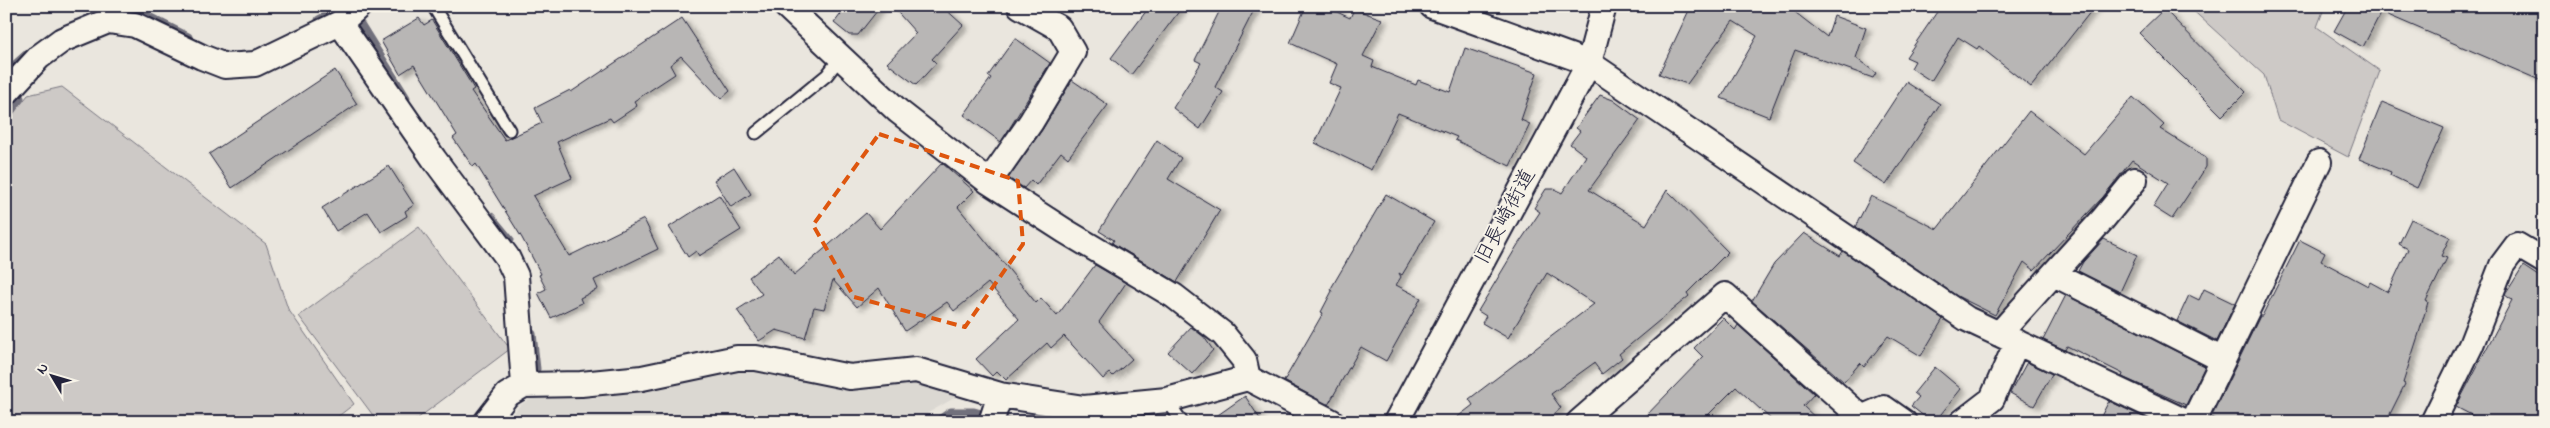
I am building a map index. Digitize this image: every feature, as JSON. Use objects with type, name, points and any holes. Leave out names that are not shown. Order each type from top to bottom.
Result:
[{"type":"street","points":[[6,93],[39,57],[62,40],[108,14],[225,66],[255,64],[340,23],[359,6]]},
{"type":"street","points":[[786,6],[898,111],[989,182],[1065,231],[1174,296],[1223,334],[1244,360],[1248,378]]},
{"type":"street","points":[[989,182],[1031,122],[1073,52],[1059,28],[1020,6]]},
{"type":"street","points":[[1432,6],[1589,63],[1967,319],[2186,422]]},
{"type":"street","name":"旧長崎街道","points":[[1396,422],[1589,63],[1604,6]]},
{"type":"street","points":[[340,23],[434,159],[507,257],[516,276],[524,385]]},
{"type":"street","points":[[2194,422],[2318,162]]},
{"type":"street","points":[[1962,422],[1992,399],[2008,338],[2054,274],[2135,180]]},
{"type":"street","points":[[2437,420],[2471,345],[2502,265],[2516,245],[2544,261]]},
{"type":"street","points":[[2054,274],[2223,360]]},
{"type":"street","points":[[1579,422],[1725,295],[1857,420],[1884,408],[1904,422]]},
{"type":"street","points":[[486,422],[507,395],[524,385],[581,384],[642,378],[737,358],[756,358],[850,377],[916,370],[1000,395],[1084,408],[1167,400],[1248,378],[1332,422]]},
{"type":"street","points":[[991,422],[1000,395]]},
{"type":"lane","points":[[433,6],[509,130]]},
{"type":"lane","points":[[756,133],[827,75],[840,58]]},
{"type":"lane","points":[[1167,400],[1182,422]]},
{"type":"highlighted area","points":[[879,134],[1018,181],[1023,244],[965,327],[854,297],[813,225]]},
{"type":"shaded area","points":[[2188,6],[2325,6],[2317,27],[2380,71],[2348,157],[2278,120],[2264,75]]},
{"type":"shaded area","points":[[62,87],[266,244],[288,309],[354,404],[331,422],[6,422],[6,123],[28,95]]},
{"type":"shaded area","points":[[419,227],[510,349],[413,422],[378,422],[299,316]]},
{"type":"shaded area","points":[[750,369],[847,389],[911,382],[956,397],[928,413],[922,422],[507,422],[519,406],[539,393],[594,398]]},
{"type":"building","points":[[847,6],[881,6],[858,35],[849,35],[834,23]]},
{"type":"building","points":[[892,6],[942,6],[963,25],[932,59],[936,63],[916,85],[887,63],[916,33]]},
{"type":"building","points":[[1150,6],[1183,6],[1131,75],[1111,58]]},
{"type":"building","points":[[1222,6],[1256,6],[1215,87],[1223,92],[1200,129],[1173,108],[1201,63],[1195,60]]},
{"type":"building","points":[[1306,6],[1324,6],[1350,18],[1354,9],[1382,19],[1363,56],[1374,61],[1372,67],[1416,85],[1418,80],[1450,92],[1465,48],[1537,73],[1521,120],[1530,124],[1510,166],[1455,140],[1457,137],[1398,113],[1371,170],[1315,143],[1341,88],[1329,83],[1337,64],[1290,43]]},
{"type":"building","points":[[1691,6],[1787,6],[1827,37],[1834,16],[1866,28],[1856,58],[1876,73],[1873,78],[1795,50],[1769,117],[1721,98],[1757,36],[1733,21],[1687,84],[1659,74]]},
{"type":"building","points":[[1941,6],[2095,6],[2031,87],[1979,46],[1977,49],[1958,37],[1931,81],[1911,68],[1915,61],[1906,57]]},
{"type":"building","points":[[2348,6],[2544,6],[2544,82],[2381,12],[2363,47],[2334,31]]},
{"type":"building","points":[[2164,9],[2246,92],[2222,116],[2139,33]]},
{"type":"building","points":[[419,18],[424,25],[432,20],[474,89],[471,91],[505,140],[542,123],[535,108],[570,90],[571,92],[682,18],[730,91],[721,99],[681,56],[670,65],[675,74],[634,101],[637,106],[613,122],[610,118],[557,142],[572,178],[533,196],[569,256],[644,219],[658,249],[594,280],[598,289],[580,298],[582,303],[551,318],[538,293],[546,289],[539,275],[541,274],[522,238],[476,164],[473,167],[453,138],[457,135],[414,65],[400,74],[381,41]]},
{"type":"building","points":[[1015,38],[1050,63],[1001,142],[964,115],[991,78],[988,76]]},
{"type":"building","points":[[335,70],[357,104],[232,188],[209,154]]},
{"type":"building","points":[[1072,80],[1108,105],[1068,158],[1061,152],[1036,185],[1031,180],[1024,188],[1008,178],[1042,130]]},
{"type":"building","points":[[1906,82],[1940,104],[1886,185],[1853,163]]},
{"type":"building","points":[[1600,95],[1613,100],[1640,120],[1589,190],[1646,225],[1667,190],[1728,252],[1687,293],[1689,296],[1619,354],[1622,358],[1602,374],[1594,363],[1551,394],[1561,408],[1545,422],[1451,422],[1473,405],[1469,399],[1594,304],[1547,273],[1508,338],[1482,323],[1486,316],[1478,311],[1540,212],[1534,208],[1546,189],[1554,189],[1562,193],[1586,156],[1570,144],[1580,131],[1576,128]]},
{"type":"building","points":[[2133,97],[2164,125],[2160,129],[2206,158],[2206,167],[2172,219],[2153,207],[2168,183],[2132,160],[2103,197],[2034,270],[2024,262],[1995,315],[1957,296],[1855,227],[1871,196],[1937,229],[2029,111],[2084,154]]},
{"type":"building","points":[[2382,102],[2444,128],[2417,188],[2390,175],[2391,172],[2359,159]]},
{"type":"building","points":[[1157,140],[1181,158],[1168,179],[1220,210],[1177,282],[1112,243],[1114,240],[1099,231]]},
{"type":"building","points":[[942,163],[974,191],[958,207],[1036,303],[1041,298],[1057,316],[1095,265],[1126,283],[1099,322],[1132,359],[1113,376],[1110,373],[1103,379],[1064,336],[1051,348],[1047,343],[1006,380],[997,371],[992,376],[976,359],[1019,319],[988,283],[954,311],[947,302],[905,331],[879,288],[857,307],[833,280],[824,309],[814,307],[805,338],[776,330],[759,341],[737,310],[762,294],[749,277],[779,254],[794,275],[866,213],[880,229]]},
{"type":"building","points":[[389,166],[414,205],[405,211],[407,216],[381,232],[368,212],[336,231],[322,208]]},
{"type":"building","points":[[734,167],[751,194],[731,207],[714,180]]},
{"type":"building","points":[[1386,194],[1434,222],[1402,275],[1399,273],[1401,277],[1396,285],[1421,298],[1386,361],[1361,347],[1328,405],[1284,381],[1323,313],[1321,312],[1332,291],[1330,290]]},
{"type":"building","points":[[719,195],[741,230],[699,256],[696,251],[688,257],[669,227]]},
{"type":"building","points":[[2411,219],[2450,237],[2441,256],[2447,258],[2426,301],[2428,302],[2403,383],[2405,384],[2386,422],[2220,422],[2211,417],[2260,316],[2262,316],[2300,240],[2325,253],[2321,261],[2368,286],[2370,282],[2388,292],[2408,249],[2399,244]]},
{"type":"building","points":[[1804,233],[1840,256],[1843,251],[1943,319],[1921,356],[1888,336],[1864,367],[1860,363],[1844,382],[1752,301],[1774,264]]},
{"type":"building","points":[[2104,239],[2137,255],[2120,292],[2078,271],[2083,262]]},
{"type":"building","points":[[2523,266],[2544,280],[2544,422],[2485,422],[2456,407],[2512,300],[2505,295]]},
{"type":"building","points":[[2204,289],[2235,304],[2217,341],[2177,321],[2189,295],[2199,300]]},
{"type":"building","points":[[2066,295],[2205,366],[2186,405],[2122,377],[2123,374],[2067,346],[2065,350],[2043,340]]},
{"type":"building","points":[[1723,318],[1735,330],[1738,325],[1814,394],[1803,406],[1820,422],[1774,422],[1736,387],[1701,422],[1640,422],[1703,357],[1694,348]]},
{"type":"building","points":[[1191,327],[1204,337],[1213,350],[1192,374],[1168,352]]},
{"type":"building","points":[[2027,362],[2052,374],[2034,406],[2010,393]]},
{"type":"building","points":[[1935,367],[1961,389],[1937,419],[1934,416],[1930,421],[1911,406],[1919,397],[1914,393]]},
{"type":"building","points":[[1245,396],[1262,422],[1208,422]]},
{"type":"building","points":[[2109,401],[2145,418],[2143,422],[2098,422]]},
{"type":"waterway","points":[[319,20],[334,12],[337,6]]},
{"type":"waterway","points":[[139,12],[188,37]]},
{"type":"waterway","points":[[360,24],[406,98]]},
{"type":"waterway","points":[[6,73],[26,55]]},
{"type":"waterway","points":[[6,117],[20,98]]},
{"type":"waterway","points":[[491,217],[510,240]]},
{"type":"waterway","points":[[532,334],[536,369]]},
{"type":"waterway","points":[[937,422],[951,412],[974,412],[1010,422]]}]
